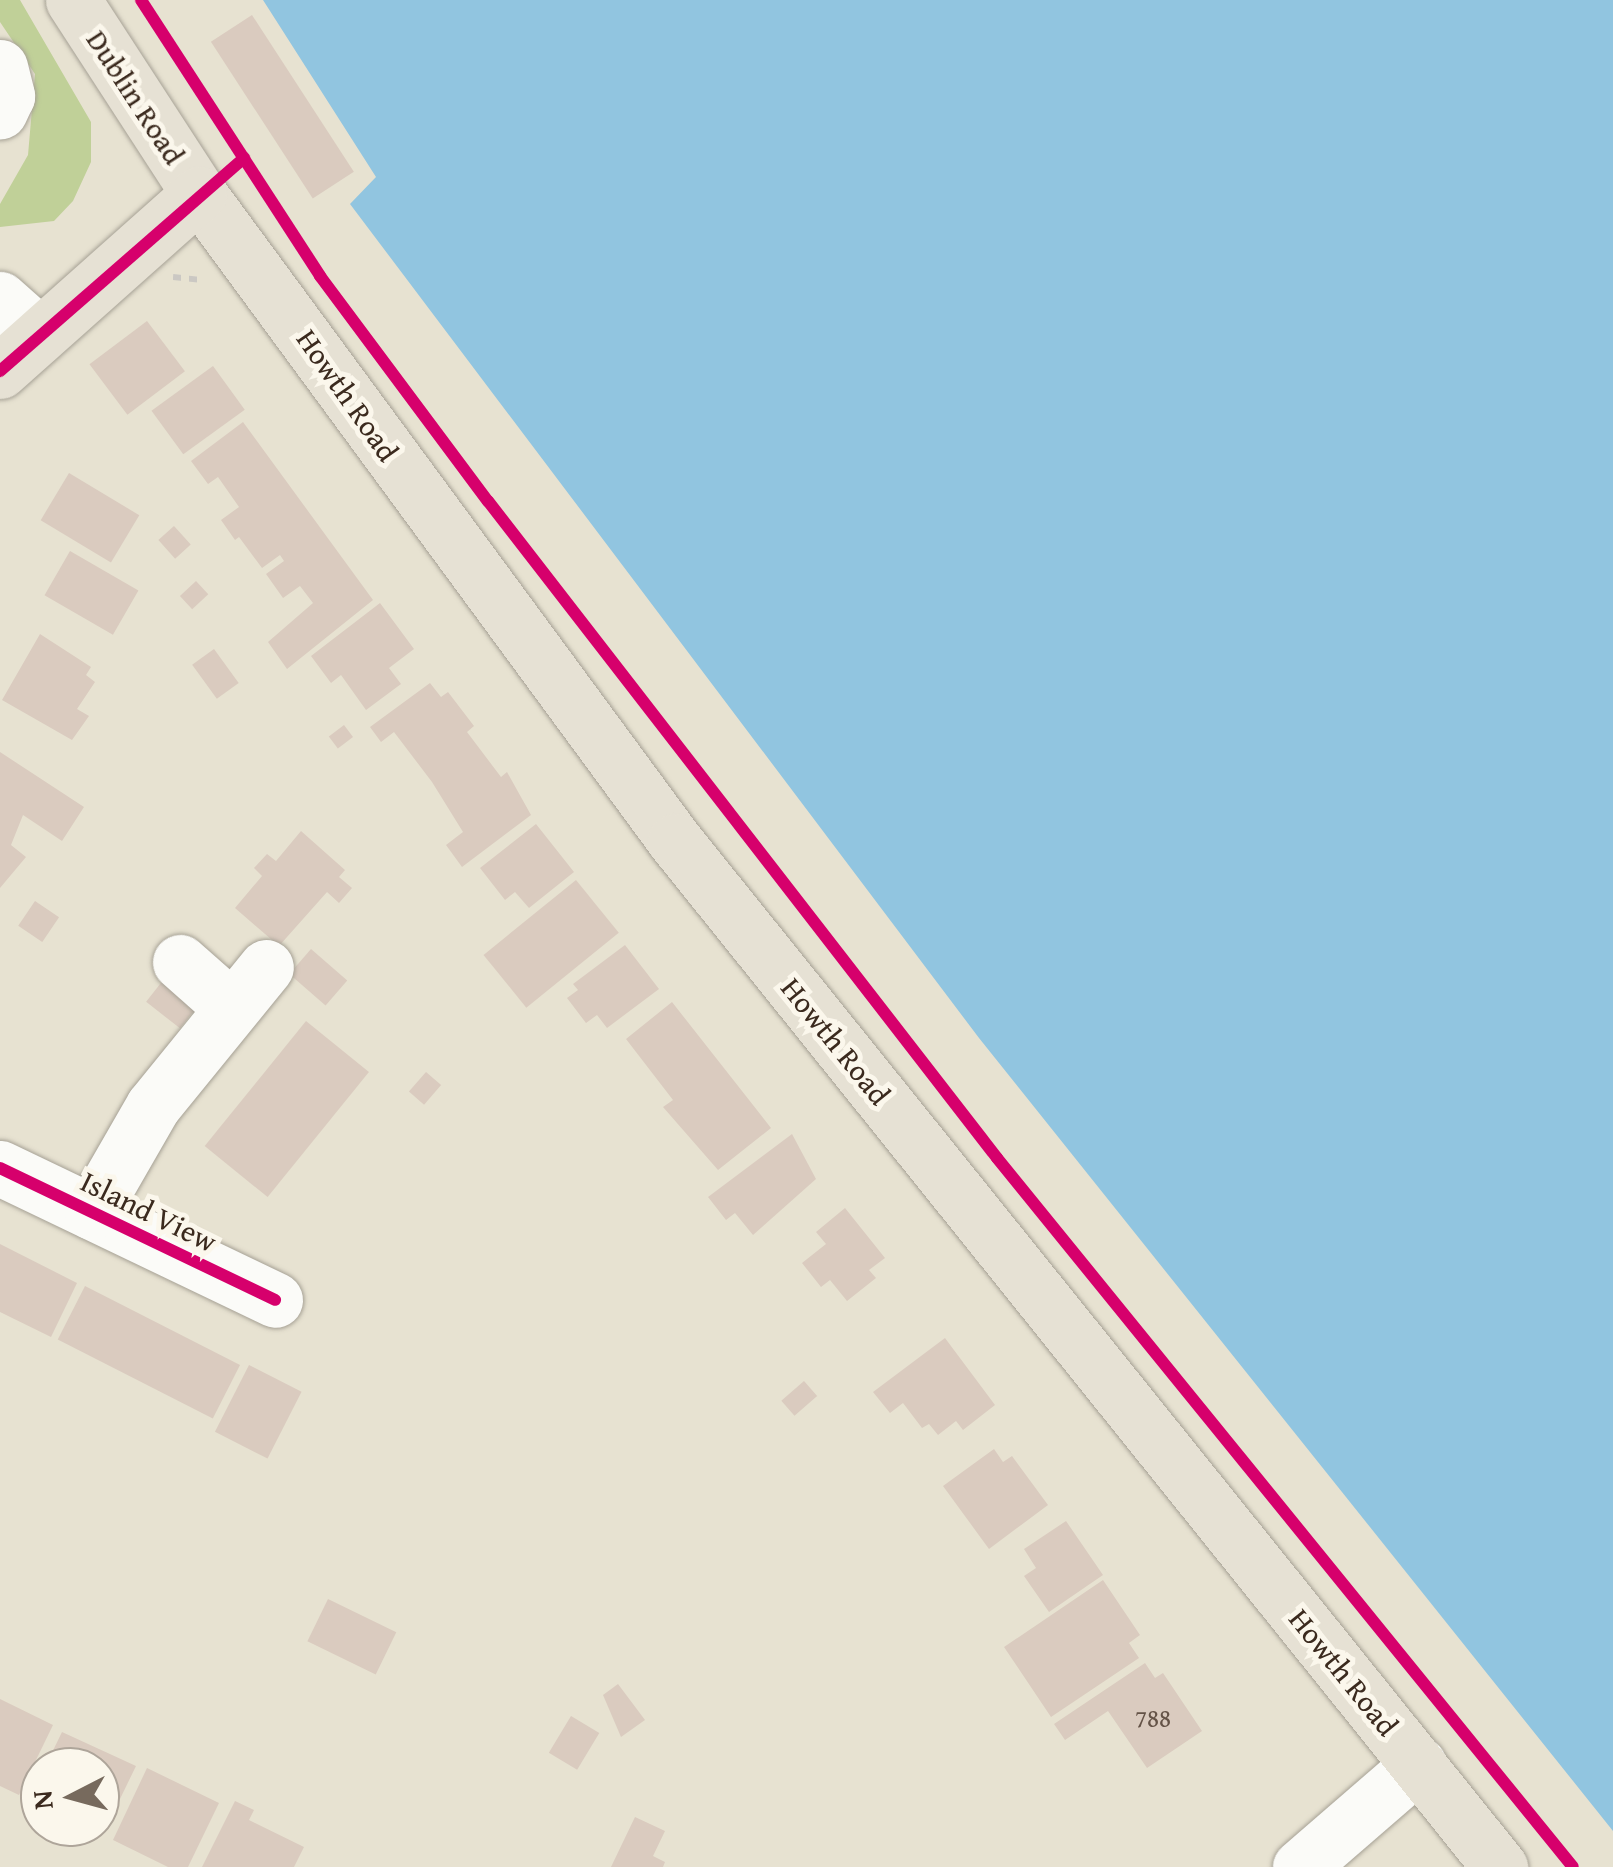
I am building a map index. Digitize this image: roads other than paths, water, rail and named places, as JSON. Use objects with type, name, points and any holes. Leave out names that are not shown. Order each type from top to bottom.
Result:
[{"type":"main road","name":"Dublin Road","points":[[74,0],[199,194]]},
{"type":"main road","points":[[0,372],[19,316],[199,194]]},
{"type":"main road","name":"Howth Road","points":[[199,194],[675,841],[1500,1867]]},
{"type":"street","points":[[0,66],[7,96],[0,111]]},
{"type":"street","points":[[180,962],[232,1008]]},
{"type":"street","name":"Island View","points":[[92,1212],[153,1106],[266,967]]},
{"type":"street","name":"Island View","points":[[0,1168],[275,1300]]},
{"type":"street","points":[[1300,1867],[1419,1764]]},
{"type":"water","points":[[263,0],[1613,0],[1613,1831],[979,1038],[350,204],[376,177]]}]
